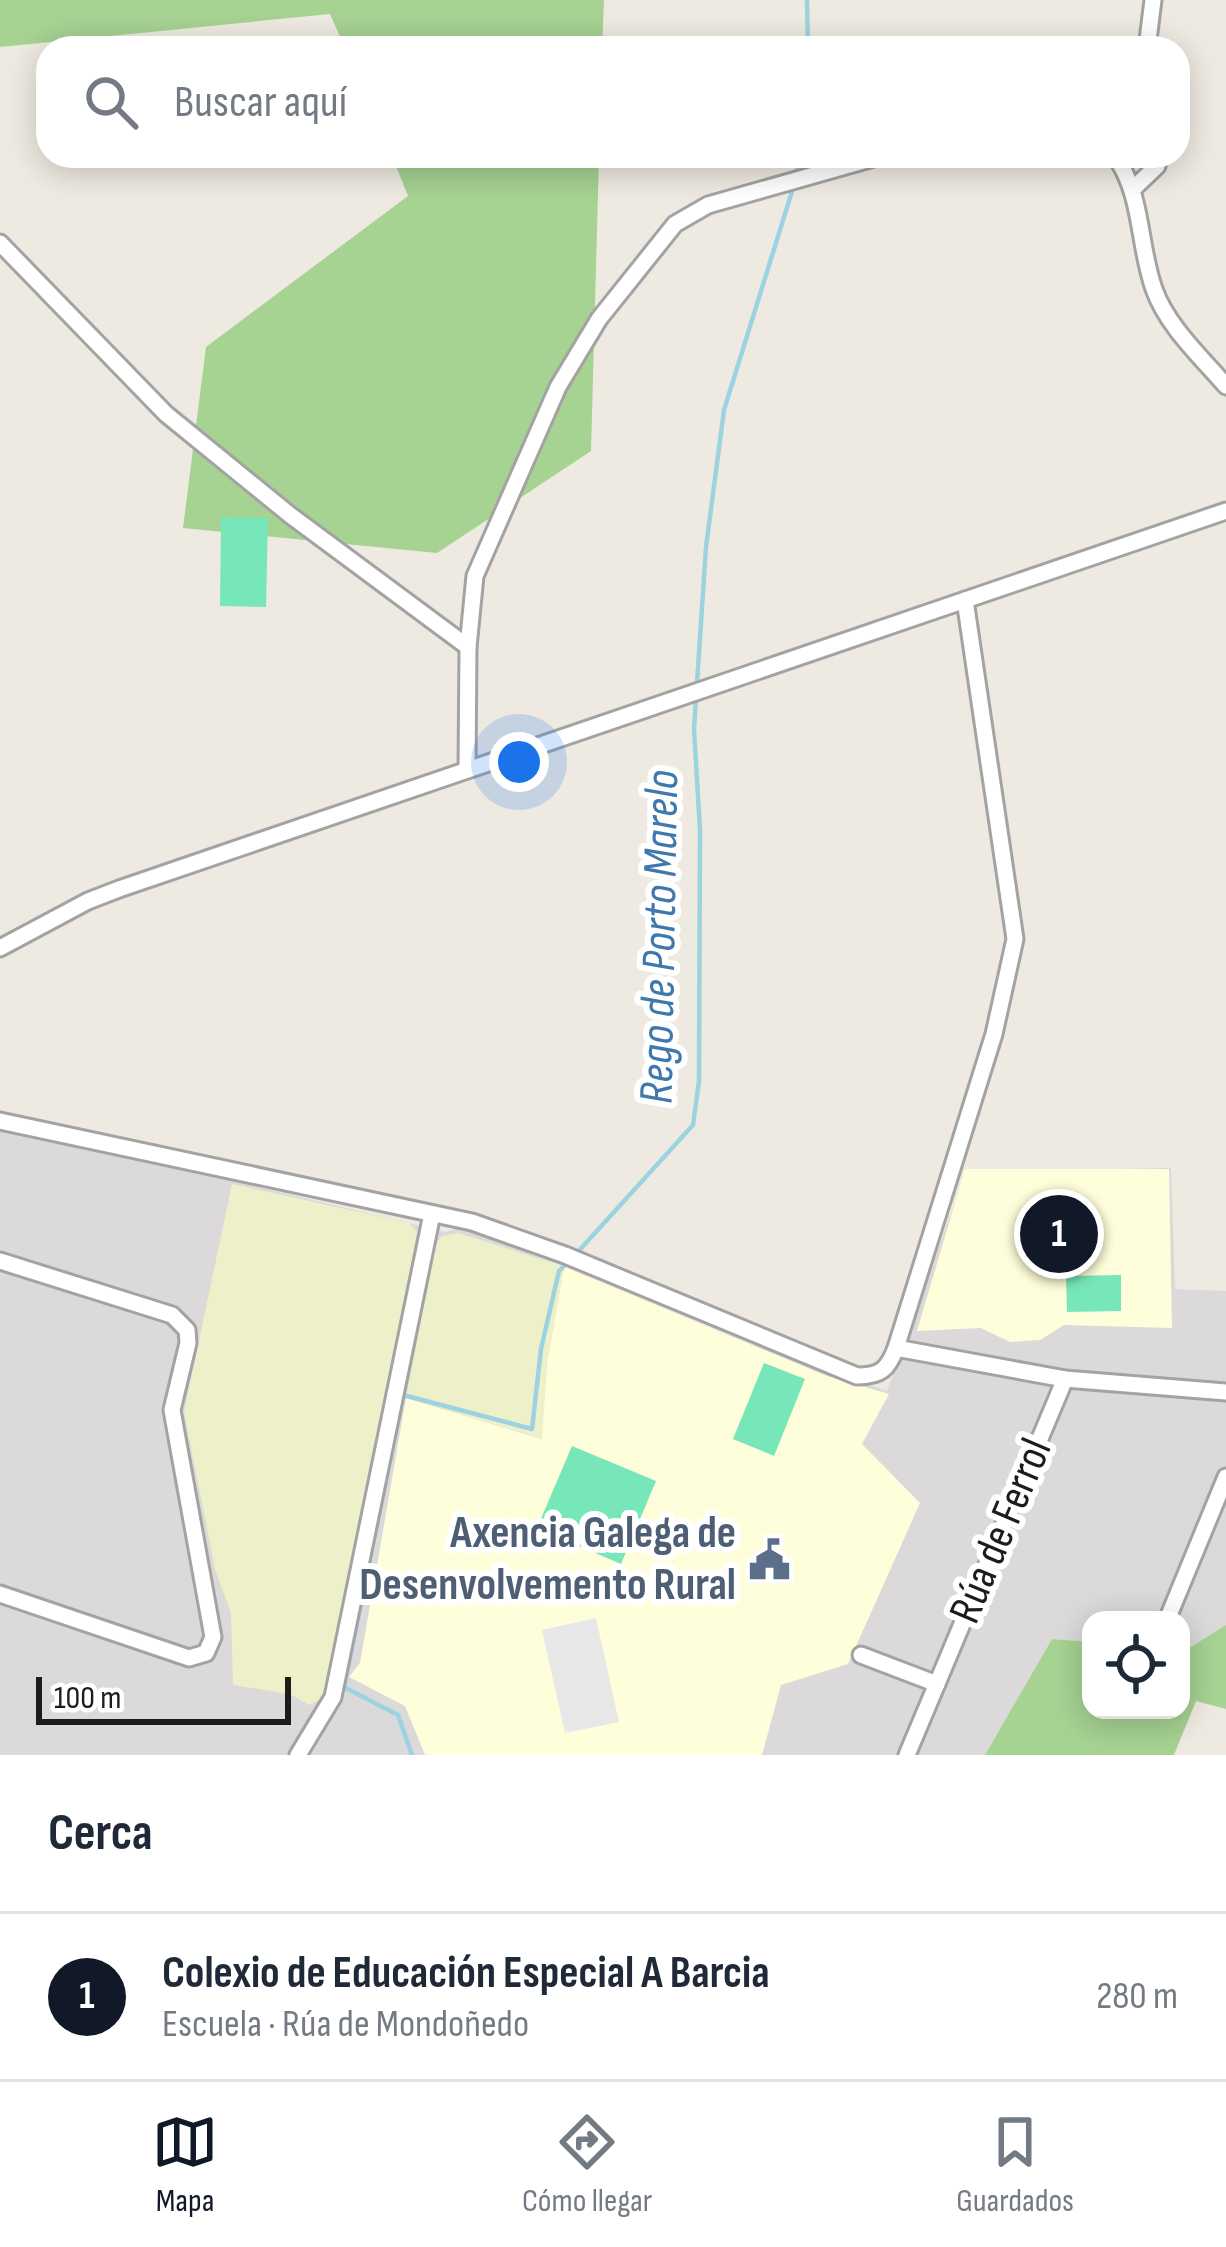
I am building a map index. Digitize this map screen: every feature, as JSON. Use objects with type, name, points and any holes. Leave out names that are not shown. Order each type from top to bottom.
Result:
[{"type":"street","points":[[1149,36],[1153,0]]},
{"type":"street","points":[[1153,0],[1156,36]]},
{"type":"street","points":[[467,770],[468,647],[475,576],[558,387],[599,319],[676,224],[708,205],[832,168]]},
{"type":"street","points":[[1122,168],[1134,188],[1145,262],[1156,295],[1178,330],[1226,386]]},
{"type":"street","points":[[1134,188],[1155,168]]},
{"type":"street","points":[[0,243],[166,414],[290,515],[468,647]]},
{"type":"street","points":[[0,948],[119,889],[1226,512]]},
{"type":"street","points":[[0,1120],[510,1234],[857,1376],[880,1373],[889,1366],[896,1348],[994,1034],[1015,939],[965,600]]},
{"type":"street","points":[[298,1755],[333,1697],[432,1214]]},
{"type":"street","points":[[0,1261],[172,1315],[188,1330],[172,1409],[212,1627],[211,1646],[200,1657],[178,1655],[0,1594]]},
{"type":"street","points":[[896,1348],[1065,1379],[1226,1391]]},
{"type":"street","name":"Rúa de Ferrol","points":[[907,1755],[1065,1379]]},
{"type":"street","points":[[1171,1611],[1226,1477]]},
{"type":"street","points":[[861,1655],[937,1684]]},
{"type":"shaded area","points":[[0,1125],[446,1232],[461,1226],[746,1342],[887,1391],[966,1172],[1171,1168],[1175,1289],[1226,1291],[1226,1625],[1190,1647],[1190,1611],[1082,1611],[1082,1641],[1052,1639],[985,1755],[0,1755]]},
{"type":"shaded area","points":[[965,1169],[1169,1169],[1172,1328],[1064,1325],[1040,1340],[1010,1342],[981,1328],[917,1331]]},
{"type":"shaded area","points":[[232,1184],[409,1223],[417,1232],[329,1687],[320,1700],[309,1705],[290,1694],[233,1685],[231,1613],[215,1569],[184,1412]]},
{"type":"shaded area","points":[[459,1233],[564,1267],[547,1363],[542,1439],[406,1398],[436,1244],[442,1236]]},
{"type":"shaded area","points":[[564,1267],[827,1376],[889,1394],[862,1444],[920,1503],[848,1664],[781,1685],[762,1755],[425,1755],[405,1706],[349,1677],[360,1663],[406,1398],[541,1439],[547,1363]]},
{"type":"shaded area","points":[[596,1618],[619,1722],[565,1733],[542,1630]]},
{"type":"green space","points":[[0,0],[604,0],[602,36],[340,36],[330,14],[110,36],[36,36],[36,43],[0,47]]},
{"type":"green space","points":[[397,168],[599,168],[591,451],[437,553],[183,528],[206,347],[408,196]]},
{"type":"green space","points":[[221,517],[268,518],[266,607],[220,606]]},
{"type":"green space","points":[[1121,1275],[1121,1311],[1067,1312],[1066,1276]]},
{"type":"green space","points":[[764,1363],[805,1379],[774,1456],[733,1439]]},
{"type":"green space","points":[[572,1446],[656,1481],[621,1564],[537,1528]]},
{"type":"green space","points":[[1226,1625],[1226,1709],[1196,1701],[1190,1716],[1190,1647]]},
{"type":"green space","points":[[1052,1639],[1082,1641],[1082,1719],[1189,1719],[1174,1755],[985,1755]]},
{"type":"waterway","name":"Rego de Porto Marelo","points":[[807,0],[808,36]]},
{"type":"waterway","name":"Rego de Porto Marelo","points":[[796,174],[797,168]]},
{"type":"waterway","name":"Rego de Porto Marelo","points":[[575,1255],[693,1125],[699,1081],[700,830],[694,729],[706,547],[724,410],[794,185]]},
{"type":"waterway","name":"Rego de Porto Marelo","points":[[412,1755],[398,1715],[344,1687],[403,1395],[532,1429],[541,1349],[559,1271],[567,1263]]},
{"type":"place","name":"Colexio de Educación Especial A Barcia","points":[[1059,1234]]},
{"type":"place","name":"Axencia Galega de Desenvolvemento Rural","points":[[770,1559]]}]
